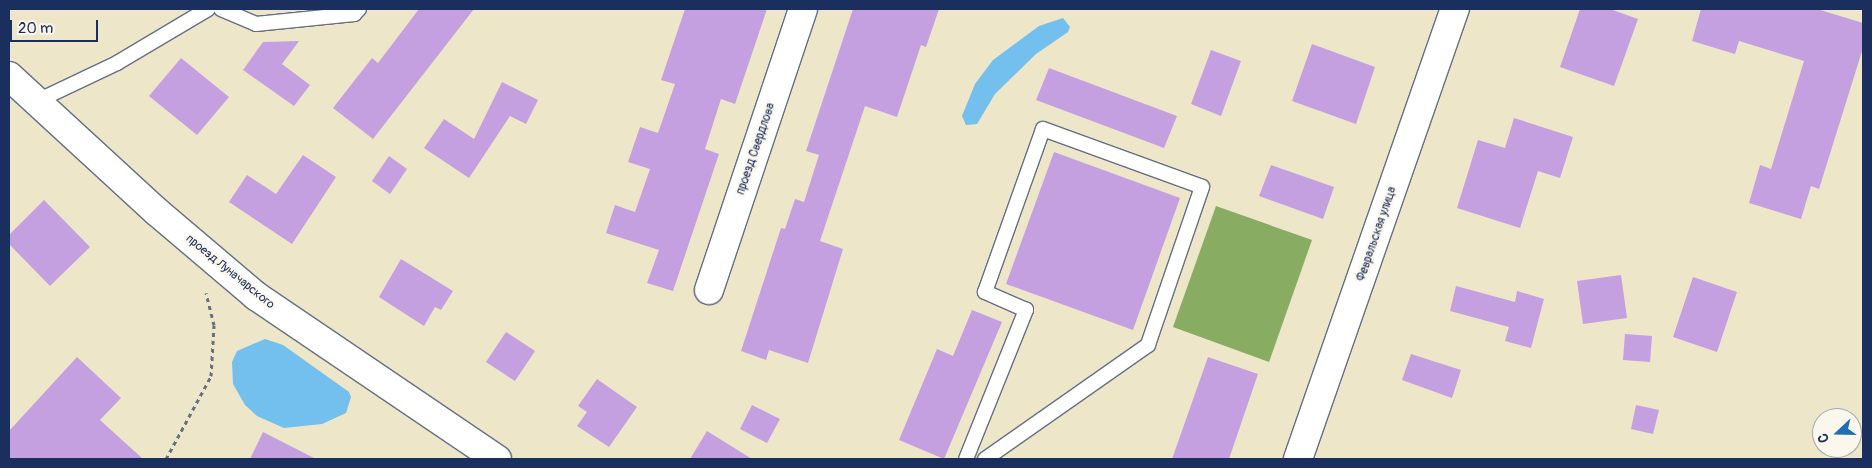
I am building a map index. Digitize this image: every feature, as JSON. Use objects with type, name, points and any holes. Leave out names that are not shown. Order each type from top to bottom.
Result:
[{"type":"street","name":"проезд Свердлова","points":[[709,290],[803,9]]},
{"type":"street","name":"Февральская улица","points":[[1298,459],[1455,9]]},
{"type":"street","name":"проезд Луначарского","points":[[9,76],[256,296],[497,459]]},
{"type":"lane","points":[[36,102],[117,63],[208,9]]},
{"type":"lane","points":[[221,9],[256,24],[354,14],[359,9]]},
{"type":"lane","points":[[966,459],[1026,310],[985,292],[1043,129],[1202,187],[1148,345],[985,459]]},
{"type":"path","points":[[166,459],[211,376],[214,325],[206,290]]},
{"type":"green space","points":[[1216,206],[1312,240],[1269,362],[1173,327]]},
{"type":"water","points":[[1063,18],[1070,27],[1068,32],[1036,54],[995,94],[977,124],[966,125],[962,116],[975,84],[993,60],[1039,26]]},
{"type":"water","points":[[265,339],[283,345],[349,392],[351,397],[346,413],[322,424],[284,428],[257,416],[245,405],[233,384],[232,362],[237,351]]},
{"type":"building","points":[[419,9],[474,9],[373,139],[333,108],[372,58],[378,63]]},
{"type":"building","points":[[685,9],[767,9],[735,104],[721,99],[705,149],[719,154],[673,291],[647,283],[659,250],[606,233],[615,205],[635,212],[650,169],[628,162],[640,127],[658,133],[675,84],[661,80]]},
{"type":"building","points":[[853,9],[939,9],[926,47],[921,45],[897,117],[865,106],[820,241],[843,249],[808,363],[769,350],[766,360],[741,351],[781,228],[785,229],[795,199],[804,202],[819,155],[806,151]]},
{"type":"building","points":[[1580,9],[1610,9],[1638,19],[1614,86],[1560,67]]},
{"type":"building","points":[[1701,9],[1817,9],[1863,23],[1863,48],[1819,189],[1811,186],[1801,219],[1749,203],[1760,165],[1771,169],[1804,61],[1739,41],[1735,54],[1692,41]]},
{"type":"building","points":[[299,41],[282,64],[310,85],[294,106],[243,70],[263,42]]},
{"type":"building","points":[[1312,44],[1375,67],[1356,124],[1292,101]]},
{"type":"building","points":[[1211,50],[1241,61],[1221,116],[1191,104]]},
{"type":"building","points":[[181,58],[229,97],[197,135],[149,96]]},
{"type":"building","points":[[1049,68],[1177,116],[1164,148],[1036,100]]},
{"type":"building","points":[[502,82],[538,100],[526,124],[510,116],[469,178],[424,148],[444,119],[474,139]]},
{"type":"building","points":[[1514,118],[1573,137],[1560,178],[1538,171],[1520,228],[1457,208],[1478,140],[1505,148]]},
{"type":"building","points":[[1054,152],[1180,198],[1133,330],[1006,284]]},
{"type":"building","points":[[303,155],[336,177],[292,244],[229,202],[247,175],[276,194]]},
{"type":"building","points":[[389,156],[407,169],[390,194],[372,181]]},
{"type":"building","points":[[1271,165],[1334,187],[1323,219],[1259,196]]},
{"type":"building","points":[[44,200],[90,247],[50,286],[9,244],[9,235]]},
{"type":"building","points":[[401,259],[453,291],[441,310],[435,307],[424,326],[379,297]]},
{"type":"building","points":[[1621,275],[1627,318],[1583,324],[1577,281]]},
{"type":"building","points":[[1693,277],[1737,292],[1717,352],[1673,337]]},
{"type":"building","points":[[1456,286],[1515,302],[1517,291],[1544,299],[1531,348],[1505,341],[1509,327],[1450,311]]},
{"type":"building","points":[[972,310],[1002,322],[944,459],[899,440],[937,349],[953,356]]},
{"type":"building","points":[[506,332],[535,351],[515,381],[486,362]]},
{"type":"building","points":[[1625,334],[1652,336],[1650,362],[1623,360]]},
{"type":"building","points":[[1411,354],[1461,370],[1452,398],[1402,380]]},
{"type":"building","points":[[77,357],[121,398],[100,420],[143,459],[9,459],[9,431]]},
{"type":"building","points":[[1208,357],[1258,374],[1229,459],[1172,459]]},
{"type":"building","points":[[597,379],[637,407],[609,447],[577,426],[587,412],[578,406]]},
{"type":"building","points":[[752,405],[780,419],[767,443],[740,429]]},
{"type":"building","points":[[1636,405],[1659,410],[1653,434],[1631,429]]},
{"type":"building","points":[[707,431],[752,459],[690,459]]},
{"type":"building","points":[[263,432],[316,459],[250,459]]}]
